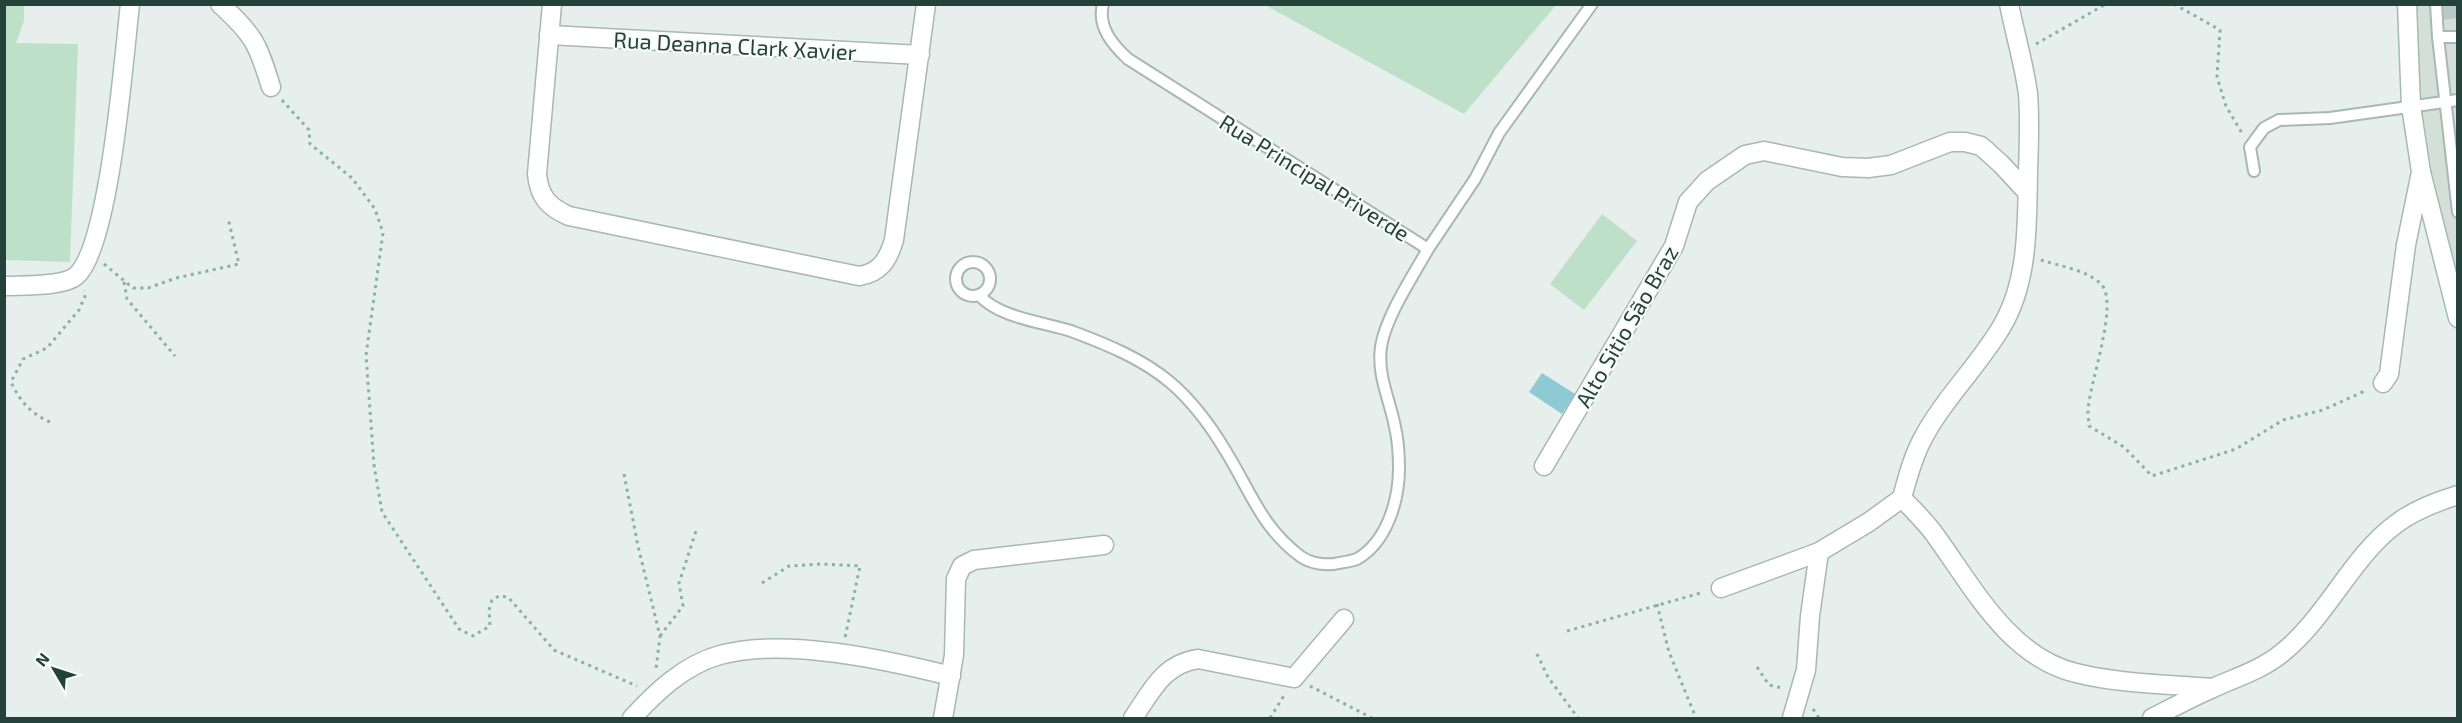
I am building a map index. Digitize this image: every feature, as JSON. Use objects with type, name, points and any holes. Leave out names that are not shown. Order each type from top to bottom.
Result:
[{"type":"street","points":[[4,286],[53,283],[74,278],[85,267],[91,253],[112,163],[130,4]]},
{"type":"street","points":[[220,4],[246,28],[260,50],[271,87]]},
{"type":"street","points":[[552,4],[537,174],[538,188],[554,209],[569,216],[859,276],[868,275],[885,262],[894,240],[926,4]]},
{"type":"street","points":[[1720,588],[1819,552],[1869,522],[1902,498],[1912,462],[1934,420],[1981,359],[2003,325],[2018,291],[2025,255],[2027,192],[2028,93],[2008,4]]},
{"type":"street","points":[[2406,4],[2411,106],[2421,172],[2457,318]]},
{"type":"street","name":"Rua Deanna Clark Xavier","points":[[549,35],[920,55]]},
{"type":"street","name":"Alto Sitio São Braz","points":[[1544,466],[1674,246],[1688,202],[1707,181],[1745,155],[1764,151],[1842,167],[1868,168],[1891,165],[1950,142],[1965,142],[1980,146],[2001,164],[2027,192]]},
{"type":"street","points":[[2383,383],[2389,374],[2406,245],[2421,172]]},
{"type":"street","points":[[2152,718],[2213,688],[2257,670],[2281,654],[2303,635],[2377,542],[2394,525],[2413,513],[2457,495]]},
{"type":"street","points":[[1902,498],[1934,533],[1983,603],[2014,638],[2039,658],[2074,673],[2113,680],[2213,688]]},
{"type":"street","points":[[943,718],[956,634],[956,579],[962,566],[974,560],[1104,545]]},
{"type":"street","points":[[1790,715],[1806,670],[1810,616],[1819,552]]},
{"type":"street","points":[[1133,718],[1163,676],[1184,661],[1198,659],[1294,678],[1344,619]]},
{"type":"street","points":[[632,718],[654,694],[692,667],[718,656],[759,650],[842,654],[887,661],[951,676]]},
{"type":"lane","name":"Rua Principal Priverde","points":[[1103,4],[1104,28],[1112,44],[1128,58],[1428,249],[1475,179],[1499,133],[1592,4]]},
{"type":"lane","points":[[2436,4],[2438,37],[2452,101],[2457,212]]},
{"type":"lane","points":[[2438,37],[2457,37]]},
{"type":"lane","points":[[2254,171],[2250,147],[2264,128],[2279,120],[2330,118],[2452,101]]},
{"type":"lane","points":[[980,295],[995,309],[1069,331],[1103,344],[1142,362],[1171,383],[1201,413],[1226,451],[1257,510],[1275,535],[1303,558],[1328,566],[1356,559],[1372,546],[1388,523],[1396,498],[1399,468],[1396,428],[1380,369],[1381,345],[1395,309],[1428,249]]},
{"type":"path","points":[[2019,54],[2106,4]]},
{"type":"path","points":[[2174,4],[2220,30],[2217,77],[2226,106],[2250,147]]},
{"type":"path","points":[[271,87],[309,130],[310,144],[352,178],[375,209],[383,233],[366,355],[374,465],[382,512],[459,629],[473,636],[490,626],[489,610],[492,600],[499,596],[508,597],[554,650],[654,694],[660,636],[638,546],[624,474]]},
{"type":"path","points":[[91,253],[133,288],[148,288],[176,278],[239,264],[228,218]]},
{"type":"path","points":[[2025,255],[2082,273],[2101,284],[2106,293],[2106,318],[2099,365],[2088,411],[2089,426],[2124,447],[2152,476],[2236,449],[2283,420],[2323,410],[2383,383]]},
{"type":"path","points":[[50,422],[37,416],[20,400],[11,382],[23,359],[47,348],[80,310],[86,294],[74,278]]},
{"type":"path","points":[[124,282],[127,299],[175,356]]},
{"type":"path","points":[[660,636],[682,606],[680,583],[696,531]]},
{"type":"path","points":[[762,583],[789,566],[821,564],[860,566],[842,654]]},
{"type":"path","points":[[1567,631],[1656,604],[1720,588]]},
{"type":"path","points":[[1656,604],[1669,652],[1696,718]]},
{"type":"path","points":[[1537,654],[1548,677],[1578,718]]},
{"type":"path","points":[[1270,718],[1294,678],[1372,718]]},
{"type":"shaded area","points":[[2408,5],[2457,5],[2457,318],[2421,172]]},
{"type":"green space","points":[[5,4],[24,5],[24,21],[16,43],[78,44],[70,262],[5,260]]},
{"type":"green space","points":[[1265,5],[1556,5],[1464,114]]},
{"type":"green space","points":[[1602,214],[1637,241],[1584,310],[1550,284]]},
{"type":"water","points":[[1542,373],[1575,394],[1562,414],[1529,392]]},
{"type":"building","points":[[2444,4],[2457,4],[2457,17],[2444,19]]}]
